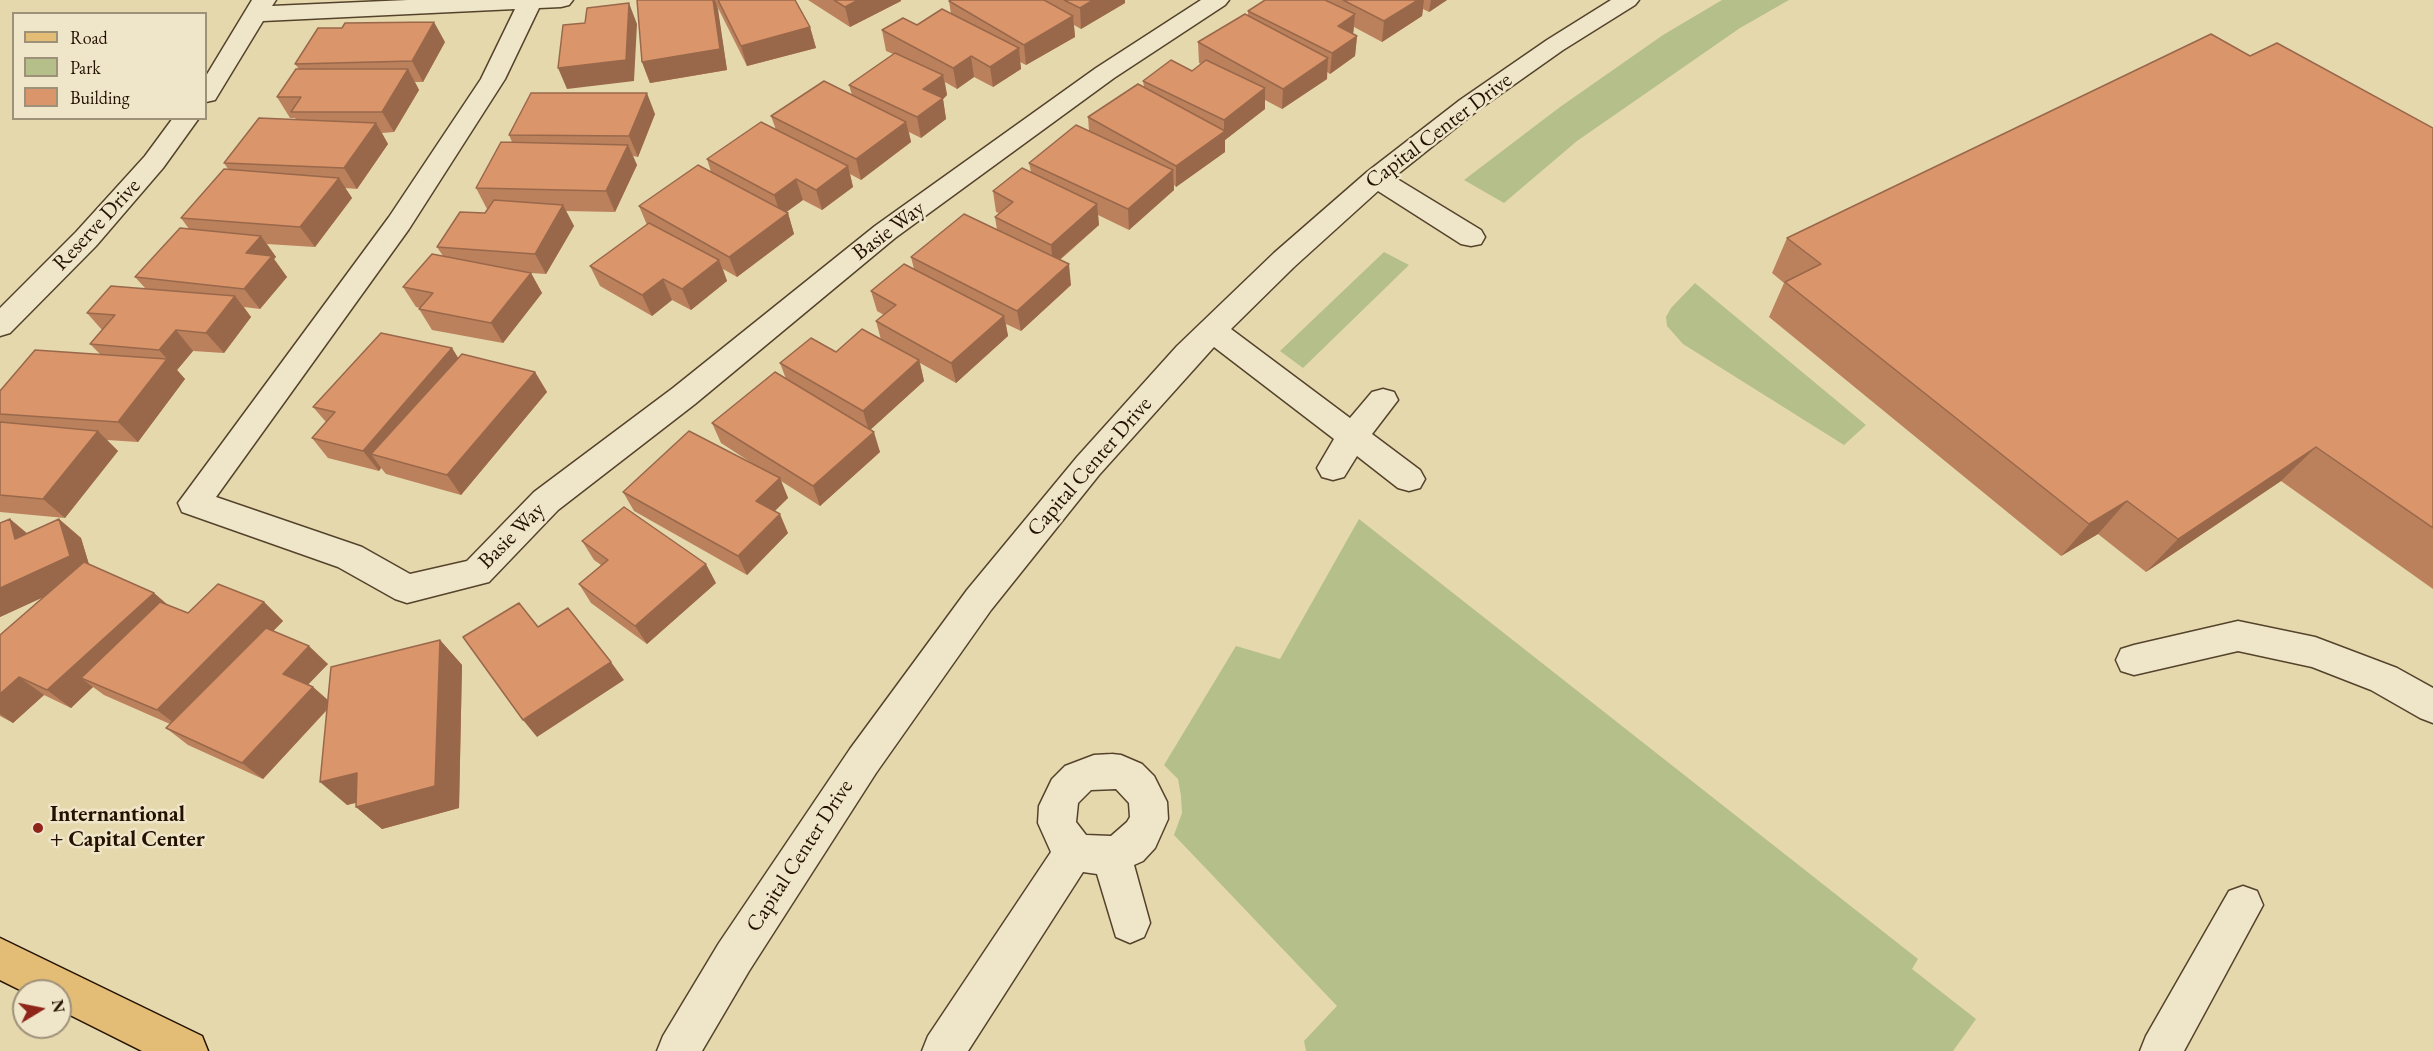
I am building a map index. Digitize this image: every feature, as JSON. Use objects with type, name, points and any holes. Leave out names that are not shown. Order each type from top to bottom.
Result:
[{"type":"main road","points":[[0,958],[187,1051]]},
{"type":"street","points":[[207,93],[260,7],[561,0]]},
{"type":"street","name":"Basie Way","points":[[531,1],[493,79],[399,223],[194,503],[350,557],[407,589],[477,572],[546,501],[684,396],[885,232],[1105,73],[1217,0]]},
{"type":"street","name":"Capital Center Drive","points":[[678,1051],[734,957],[863,760],[979,600],[1088,466],[1212,330],[1284,260],[1376,178],[1469,105],[1555,45],[1627,0]]},
{"type":"street","name":"Reserve Drive","points":[[0,326],[86,239],[154,162],[186,120]]},
{"type":"street","points":[[1376,178],[1471,237]]},
{"type":"street","points":[[1212,330],[1408,479]]},
{"type":"street","points":[[1333,468],[1353,436],[1383,400]]},
{"type":"street","points":[[2134,660],[2238,636],[2315,652],[2384,679],[2433,707]]},
{"type":"street","points":[[943,1051],[1093,853],[1130,923]]},
{"type":"street","points":[[2161,1051],[2243,905]]},
{"type":"green space","points":[[1722,0],[1789,0],[1740,28],[1577,141],[1504,203],[1464,180],[1560,107],[1663,35]]},
{"type":"green space","points":[[1384,252],[1409,265],[1303,368],[1280,351]]},
{"type":"green space","points":[[1695,283],[1866,425],[1844,445],[1683,344],[1667,326],[1666,317],[1671,308]]},
{"type":"green space","points":[[1359,519],[1918,959],[1912,969],[1976,1019],[1953,1051],[1306,1051],[1304,1041],[1337,1006],[1174,835],[1182,813],[1181,796],[1178,779],[1164,765],[1236,646],[1280,659]]},
{"type":"building","points":[[637,0],[713,0],[720,49],[642,62]]},
{"type":"building","points":[[718,0],[795,0],[810,27],[741,46]]},
{"type":"building","points":[[834,0],[858,0],[845,7]]},
{"type":"building","points":[[1044,0],[1073,16],[1024,45],[949,1]]},
{"type":"building","points":[[1064,0],[1093,0],[1080,8]]},
{"type":"building","points":[[1265,0],[1325,0],[1355,14],[1338,26],[1357,36],[1332,53],[1248,11]]},
{"type":"building","points":[[1343,0],[1418,0],[1384,21]]},
{"type":"building","points":[[629,3],[626,60],[558,68],[563,25],[585,23],[587,8]]},
{"type":"building","points":[[942,9],[1019,48],[990,67],[971,56],[953,68],[882,30],[903,18],[917,25]]},
{"type":"building","points":[[1245,14],[1328,58],[1283,89],[1198,42]]},
{"type":"building","points":[[434,22],[412,61],[295,64],[318,28],[342,28],[345,23]]},
{"type":"building","points":[[2211,34],[2250,56],[2277,43],[2433,128],[2433,528],[2316,447],[2178,539],[2127,501],[2089,524],[1785,282],[1821,264],[1787,238]]},
{"type":"building","points":[[895,53],[943,75],[923,89],[943,98],[917,117],[849,85]]},
{"type":"building","points":[[1171,60],[1192,71],[1206,60],[1265,88],[1224,120],[1143,81]]},
{"type":"building","points":[[296,69],[408,69],[382,112],[291,112],[301,97],[277,97]]},
{"type":"building","points":[[824,81],[906,122],[856,159],[771,116]]},
{"type":"building","points":[[1138,84],[1225,131],[1176,166],[1088,117]]},
{"type":"building","points":[[531,93],[647,93],[629,136],[509,135]]},
{"type":"building","points":[[259,118],[376,123],[344,168],[224,163]]},
{"type":"building","points":[[761,122],[848,166],[816,190],[796,179],[774,195],[707,159]]},
{"type":"building","points":[[1076,125],[1173,170],[1128,209],[1029,163]]},
{"type":"building","points":[[501,142],[628,145],[606,191],[476,188]]},
{"type":"building","points":[[698,165],[788,213],[729,257],[639,206]]},
{"type":"building","points":[[1022,168],[1097,204],[1051,245],[995,217],[1013,202],[993,191]]},
{"type":"building","points":[[224,169],[339,178],[300,227],[181,218]]},
{"type":"building","points":[[494,200],[563,205],[535,254],[437,247],[460,212],[485,213]]},
{"type":"building","points":[[964,214],[1069,264],[1017,311],[911,257]]},
{"type":"building","points":[[649,223],[719,260],[682,289],[663,279],[642,295],[590,266]]},
{"type":"building","points":[[180,228],[261,236],[246,253],[272,256],[244,289],[135,277]]},
{"type":"building","points":[[432,254],[531,273],[491,323],[419,309],[433,293],[403,287]]},
{"type":"building","points":[[904,264],[1004,316],[951,363],[876,321],[896,305],[871,291]]},
{"type":"building","points":[[111,286],[235,296],[206,333],[176,330],[159,350],[90,344],[115,315],[87,313]]},
{"type":"building","points":[[862,329],[919,360],[863,411],[780,363],[811,338],[836,352]]},
{"type":"building","points":[[381,333],[452,348],[363,451],[312,438],[335,412],[313,407]]},
{"type":"building","points":[[35,350],[167,359],[118,422],[0,414],[0,391]]},
{"type":"building","points":[[462,354],[535,372],[447,475],[371,454]]},
{"type":"building","points":[[775,372],[874,432],[813,486],[712,423]]},
{"type":"building","points":[[0,422],[98,431],[43,499],[0,495]]},
{"type":"building","points":[[689,431],[780,478],[756,501],[780,514],[738,556],[623,492]]},
{"type":"building","points":[[624,507],[706,564],[635,626],[579,584],[608,560],[582,541]]},
{"type":"building","points":[[10,519],[15,539],[59,519],[70,556],[0,588],[0,523]]},
{"type":"building","points":[[84,562],[154,593],[47,690],[19,677],[0,694],[0,635]]},
{"type":"building","points":[[218,584],[264,602],[157,710],[81,678],[160,602],[188,613]]},
{"type":"building","points":[[519,603],[538,627],[568,608],[611,662],[523,720],[463,637]]},
{"type":"building","points":[[266,628],[309,646],[283,674],[313,687],[242,763],[166,728]]},
{"type":"building","points":[[440,640],[435,786],[356,807],[357,773],[320,782],[331,667]]},
{"type":"place","name":"Internantional + Capital Center","points":[[38,828]]}]
